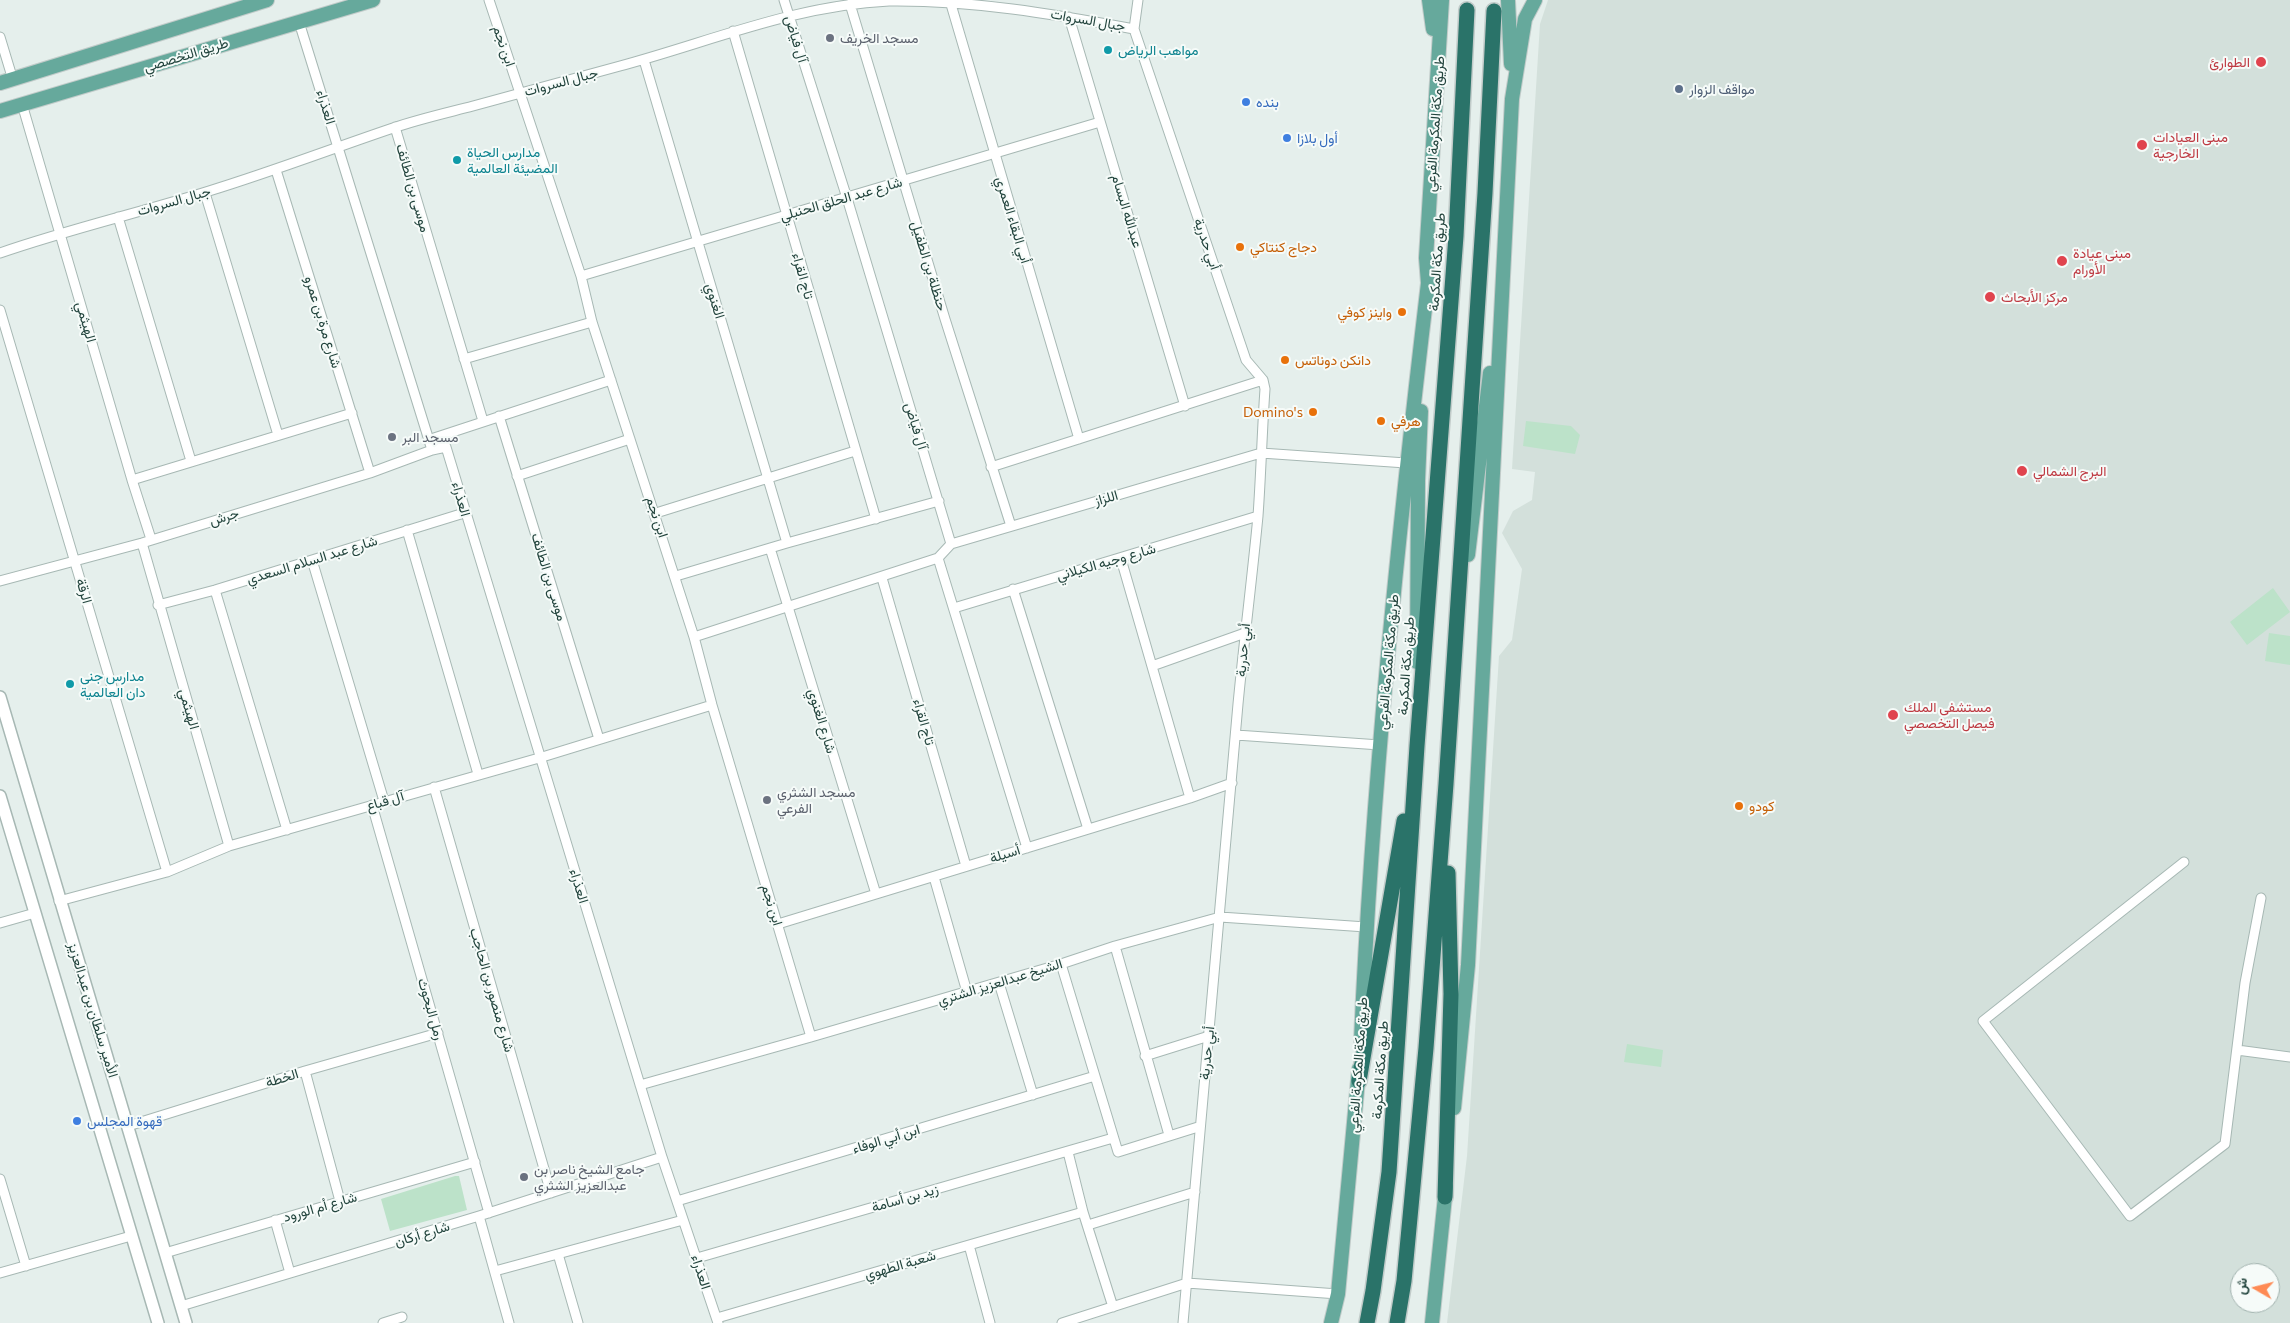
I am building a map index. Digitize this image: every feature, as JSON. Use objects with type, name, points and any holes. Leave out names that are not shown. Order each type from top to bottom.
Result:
[{"type":"highway","name":"طريق مكة المكرمة","points":[[1367,1323],[1389,1172],[1416,746],[1456,236],[1467,10]]},
{"type":"highway","points":[[1397,1323],[1404,1281],[1426,1048],[1446,784],[1485,193],[1494,11]]},
{"type":"highway","points":[[1359,1081],[1416,746]]},
{"type":"highway","points":[[1445,1196],[1451,994],[1446,784]]},
{"type":"main road","name":"طريق التخصصي","points":[[6,82],[267,0]]},
{"type":"main road","name":"طريق التخصصي","points":[[0,111],[373,0]]},
{"type":"main road","points":[[1429,0],[1433,14],[1434,62],[1438,87]]},
{"type":"main road","name":"طريق مكة المكرمة الفرعي","points":[[1331,1323],[1338,1294],[1359,1081],[1366,927],[1380,745],[1406,463],[1428,283],[1426,258],[1442,0]]},
{"type":"main road","points":[[1438,87],[1446,60],[1451,0]]},
{"type":"main road","points":[[1432,1323],[1468,965],[1512,99],[1508,0]]},
{"type":"main road","points":[[1512,99],[1525,19],[1535,0]]},
{"type":"main road","points":[[1454,663],[1504,266]]},
{"type":"main road","points":[[1416,746],[1418,481],[1428,283]]},
{"type":"main road","points":[[1425,1323],[1445,1196]]},
{"type":"main road","points":[[1438,1323],[1445,1196]]},
{"type":"main road","points":[[1325,1323],[1338,1294]]},
{"type":"main road","points":[[1337,1323],[1338,1294]]},
{"type":"street","name":"ابن نجم","points":[[489,0],[581,276],[592,322],[676,576],[811,1037]]},
{"type":"street","name":"آل فياض","points":[[784,0],[847,198],[951,544]]},
{"type":"street","name":"أبي حدرية","points":[[1138,0],[1134,29],[1246,360],[1263,380],[1265,389],[1258,516],[1245,633],[1209,1036],[1198,1127],[1195,1192],[1183,1323]]},
{"type":"street","name":"جبال السروات","points":[[0,253],[60,232],[205,192],[276,170],[395,127],[644,60],[733,31],[789,16],[850,4],[889,1],[950,1],[1017,7],[1134,29]]},
{"type":"street","name":"أبي البقاء العمري","points":[[950,1],[993,154],[1079,439]]},
{"type":"street","name":"حنظلة بن الطفيل","points":[[850,4],[991,467],[1011,526]]},
{"type":"street","name":"عبدالله البسام","points":[[1069,17],[1186,406]]},
{"type":"street","name":"العذراء","points":[[299,22],[432,450]]},
{"type":"street","name":"تاج القراء","points":[[733,31],[785,215],[876,519]]},
{"type":"street","points":[[0,37],[6,82]]},
{"type":"street","name":"الغنوي","points":[[644,60],[787,543]]},
{"type":"street","name":"الهيثمي","points":[[22,104],[151,539]]},
{"type":"street","name":"شارع عبد الحلق الحنبلي","points":[[581,276],[1100,122]]},
{"type":"street","name":"موسى بن الطائف","points":[[395,127],[483,421]]},
{"type":"street","name":"شارع مرة بن عمرو","points":[[276,170],[370,473]]},
{"type":"street","points":[[205,192],[278,435]]},
{"type":"street","points":[[118,216],[191,461]]},
{"type":"street","name":"الرقة","points":[[0,310],[167,872]]},
{"type":"street","points":[[464,359],[592,322]]},
{"type":"street","points":[[428,440],[611,380]]},
{"type":"street","points":[[991,467],[1263,380]]},
{"type":"street","points":[[132,480],[352,413]]},
{"type":"street","name":"موسى بن الطائف","points":[[499,416],[599,739]]},
{"type":"street","points":[[518,476],[630,440]]},
{"type":"street","name":"العذراء","points":[[446,448],[464,513],[662,1157],[717,1321]]},
{"type":"street","name":"جرش","points":[[0,581],[142,543],[370,473],[432,450],[446,448]]},
{"type":"street","points":[[656,513],[855,452]]},
{"type":"street","points":[[1261,453],[1406,463]]},
{"type":"street","name":"اللزاز","points":[[951,544],[1261,453]]},
{"type":"street","points":[[676,576],[939,501]]},
{"type":"street","name":"شارع عبد السلام السعدي","points":[[158,605],[215,590],[464,513]]},
{"type":"street","name":"شارع وجيه الكيلاني","points":[[954,608],[1258,516]]},
{"type":"street","points":[[407,530],[478,774]]},
{"type":"street","name":"الهيثمي","points":[[142,543],[158,605],[229,846]]},
{"type":"street","points":[[694,637],[882,578],[938,558],[951,544]]},
{"type":"street","name":"شارع الغنوي","points":[[770,548],[876,894]]},
{"type":"street","points":[[938,558],[1027,848]]},
{"type":"street","points":[[1121,559],[1190,798]]},
{"type":"street","points":[[312,560],[384,801]]},
{"type":"street","name":"تاج القراء","points":[[882,578],[966,866]]},
{"type":"street","points":[[1013,589],[1088,829]]},
{"type":"street","points":[[215,590],[287,830]]},
{"type":"street","points":[[1152,666],[1245,633]]},
{"type":"street","name":"الأمير سلطان بن عبدالعزيز","points":[[0,697],[186,1323]]},
{"type":"street","name":"آل قباع","points":[[60,901],[167,872],[229,846],[434,786],[539,758],[712,704]]},
{"type":"street","points":[[1236,735],[1380,745]]},
{"type":"street","name":"أسيلة","points":[[778,924],[1190,798],[1232,782]]},
{"type":"street","name":"شارع منصور بن الحاجب","points":[[434,786],[551,1193]]},
{"type":"street","name":"الأمير سلطان بن عبدالعزيز","points":[[0,796],[158,1323]]},
{"type":"street","name":"رمل البحوث","points":[[372,805],[489,1213]]},
{"type":"street","points":[[2184,862],[1983,1021],[2130,1216],[2225,1144],[2245,983],[2262,898]]},
{"type":"street","points":[[934,877],[967,992]]},
{"type":"street","points":[[0,923],[35,913]]},
{"type":"street","name":"الشيخ عبدالعزيز الشتري","points":[[640,1085],[999,983],[1115,946],[1220,917],[1366,927]]},
{"type":"street","points":[[1115,946],[1169,1135]]},
{"type":"street","points":[[1061,964],[1118,1152],[1198,1127]]},
{"type":"street","points":[[999,983],[1033,1095]]},
{"type":"street","name":"الخطة","points":[[128,1126],[305,1071],[438,1033]]},
{"type":"street","points":[[1146,1056],[1209,1036]]},
{"type":"street","points":[[2237,1050],[2290,1057]]},
{"type":"street","points":[[305,1071],[340,1201]]},
{"type":"street","name":"ابن أبي الوفاء","points":[[677,1201],[1095,1076]]},
{"type":"street","name":"زيد بن أسامة","points":[[697,1258],[1114,1138]]},
{"type":"street","points":[[1068,1152],[1083,1212],[1113,1307]]},
{"type":"street","name":"شارع أركان","points":[[181,1306],[489,1213],[662,1157]]},
{"type":"street","name":"شارع أم الورود","points":[[165,1253],[475,1162]]},
{"type":"street","points":[[0,1180],[26,1266]]},
{"type":"street","points":[[1088,1226],[1195,1192]]},
{"type":"street","name":"شعبة الطهوي","points":[[717,1321],[1083,1212]]},
{"type":"street","points":[[479,1216],[509,1323]]},
{"type":"street","points":[[275,1220],[290,1273]]},
{"type":"street","points":[[495,1271],[683,1220]]},
{"type":"street","points":[[0,1273],[131,1236]]},
{"type":"street","points":[[969,1245],[990,1323]]},
{"type":"street","points":[[558,1254],[578,1323]]},
{"type":"street","points":[[1062,1323],[1186,1283],[1338,1294]]},
{"type":"street","points":[[383,1323],[402,1318]]},
{"type":"shaded area","name":"مستشفى الملك فيصل التخصصي","points":[[1548,0],[2290,0],[2290,1323],[1447,1323],[1467,1156],[1499,656],[1512,640],[1522,569],[1502,533],[1513,511],[1532,500],[1535,472],[1512,469],[1540,24]]},
{"type":"green space","points":[[1526,421],[1571,426],[1580,435],[1575,454],[1523,446]]},
{"type":"green space","points":[[2273,588],[2290,612],[2247,645],[2230,622]]},
{"type":"green space","points":[[2269,633],[2290,636],[2290,665],[2265,661]]},
{"type":"green space","points":[[1627,1044],[1663,1050],[1661,1067],[1624,1062]]},
{"type":"green space","points":[[459,1176],[467,1210],[390,1231],[381,1199]]},
{"type":"place","name":"مسجد الخريف","points":[[830,38]]},
{"type":"place","name":"مواهب الرياض","points":[[1108,50]]},
{"type":"place","name":"الطوارئ","points":[[2261,62]]},
{"type":"place","name":"مواقف الزوار","points":[[1679,89]]},
{"type":"place","name":"بنده","points":[[1246,102]]},
{"type":"place","name":"أول بلازا","points":[[1287,138]]},
{"type":"place","name":"مبنى العيادات الخارجية","points":[[2142,145]]},
{"type":"place","name":"مدارس الحياة المضيئة العالمية","points":[[457,160]]},
{"type":"place","name":"دجاج كنتاكي","points":[[1240,247]]},
{"type":"place","name":"مبنى عيادة الأورام","points":[[2062,261]]},
{"type":"place","name":"مركز الأبحاث","points":[[1990,297]]},
{"type":"place","name":"واينز كوفي","points":[[1402,312]]},
{"type":"place","name":"دانكن دوناتس","points":[[1285,360]]},
{"type":"place","name":"Domino's","points":[[1313,412]]},
{"type":"place","name":"هرفي","points":[[1381,421]]},
{"type":"place","name":"مسجد البر","points":[[392,437]]},
{"type":"place","name":"البرج الشمالي","points":[[2022,471]]},
{"type":"place","name":"مدارس جنى دان العالمية","points":[[70,684]]},
{"type":"place","name":"مستشفى الملك فيصل التخصصي","points":[[1893,715]]},
{"type":"place","name":"مسجد الشثري الفرعي","points":[[767,800]]},
{"type":"place","name":"كودو","points":[[1739,806]]},
{"type":"place","name":"قهوة المجلس","points":[[77,1121]]},
{"type":"place","name":"جامع الشيخ ناصر بن عبدالعزيز الشثري","points":[[524,1177]]}]
